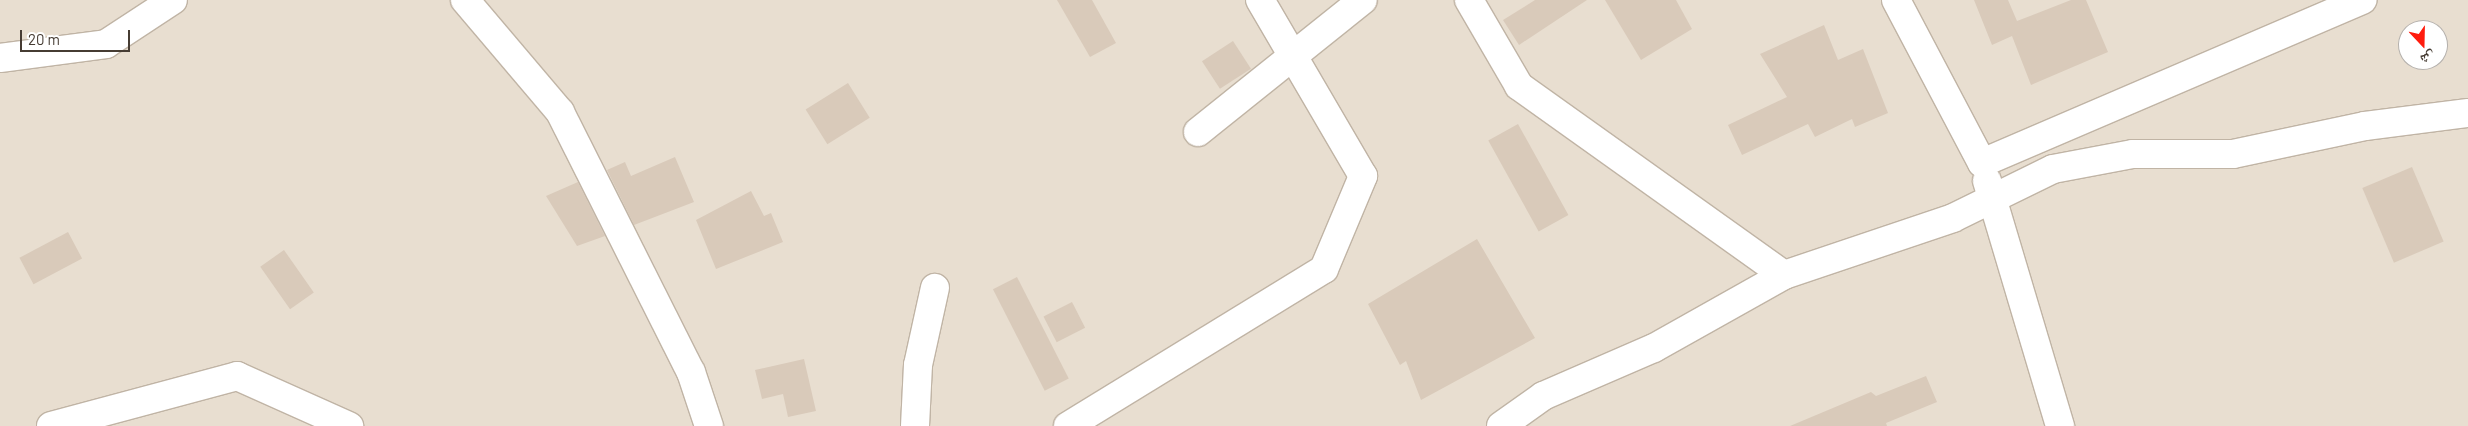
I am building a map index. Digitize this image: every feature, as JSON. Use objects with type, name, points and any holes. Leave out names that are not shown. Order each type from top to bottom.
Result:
[{"type":"street","points":[[0,58],[106,44],[173,0]]},
{"type":"street","points":[[465,0],[560,112],[691,372],[709,426]]},
{"type":"street","points":[[1068,426],[1324,269],[1362,176],[1260,0]]},
{"type":"street","points":[[1198,132],[1291,54],[1363,0]]},
{"type":"street","points":[[1469,0],[1519,86],[1784,275]]},
{"type":"street","points":[[1896,0],[1982,163],[2060,426]]},
{"type":"street","points":[[1982,163],[2363,0]]},
{"type":"street","points":[[1501,426],[1543,396],[1654,348],[1784,275],[1845,252],[1917,232],[2053,169],[2133,154],[2233,154],[2365,126],[2468,113]]},
{"type":"street","points":[[915,426],[918,365],[935,288]]},
{"type":"street","points":[[51,426],[237,376],[349,426]]},
{"type":"shaded area","points":[[0,0],[2468,0],[2468,426],[0,426]]},
{"type":"building","points":[[1057,0],[1092,0],[1116,43],[1090,57]]},
{"type":"building","points":[[1535,0],[1587,0],[1519,45],[1503,20]]},
{"type":"building","points":[[1605,0],[1676,0],[1692,29],[1641,60]]},
{"type":"building","points":[[1974,0],[2008,0],[2017,21],[2071,0],[2086,0],[2108,52],[2031,85],[2012,36],[1992,45]]},
{"type":"building","points":[[1824,25],[1838,60],[1863,49],[1888,113],[1855,127],[1852,119],[1815,137],[1808,124],[1742,155],[1728,125],[1787,97],[1760,54]]},
{"type":"building","points":[[1233,41],[1251,69],[1220,89],[1202,61]]},
{"type":"building","points":[[848,83],[870,118],[827,144],[806,109]]},
{"type":"building","points":[[1518,124],[1568,215],[1539,231],[1488,140]]},
{"type":"building","points":[[675,157],[694,202],[634,225],[607,170],[625,162],[631,176]]},
{"type":"building","points":[[2412,167],[2444,242],[2394,263],[2362,188]]},
{"type":"building","points":[[578,182],[605,236],[577,246],[546,196]]},
{"type":"building","points":[[751,191],[764,216],[771,213],[783,242],[716,269],[696,220]]},
{"type":"building","points":[[68,232],[82,258],[34,284],[19,258]]},
{"type":"building","points":[[1477,239],[1535,338],[1421,400],[1406,361],[1400,365],[1368,304]]},
{"type":"building","points":[[284,250],[314,293],[290,309],[260,267]]},
{"type":"building","points":[[1017,277],[1069,379],[1045,391],[993,289]]},
{"type":"building","points":[[1072,302],[1085,328],[1057,342],[1043,317]]},
{"type":"building","points":[[804,359],[816,411],[788,417],[783,394],[762,399],[755,370]]},
{"type":"building","points":[[1926,376],[1937,402],[1886,423],[1887,426],[1790,426],[1871,392],[1876,396]]}]
